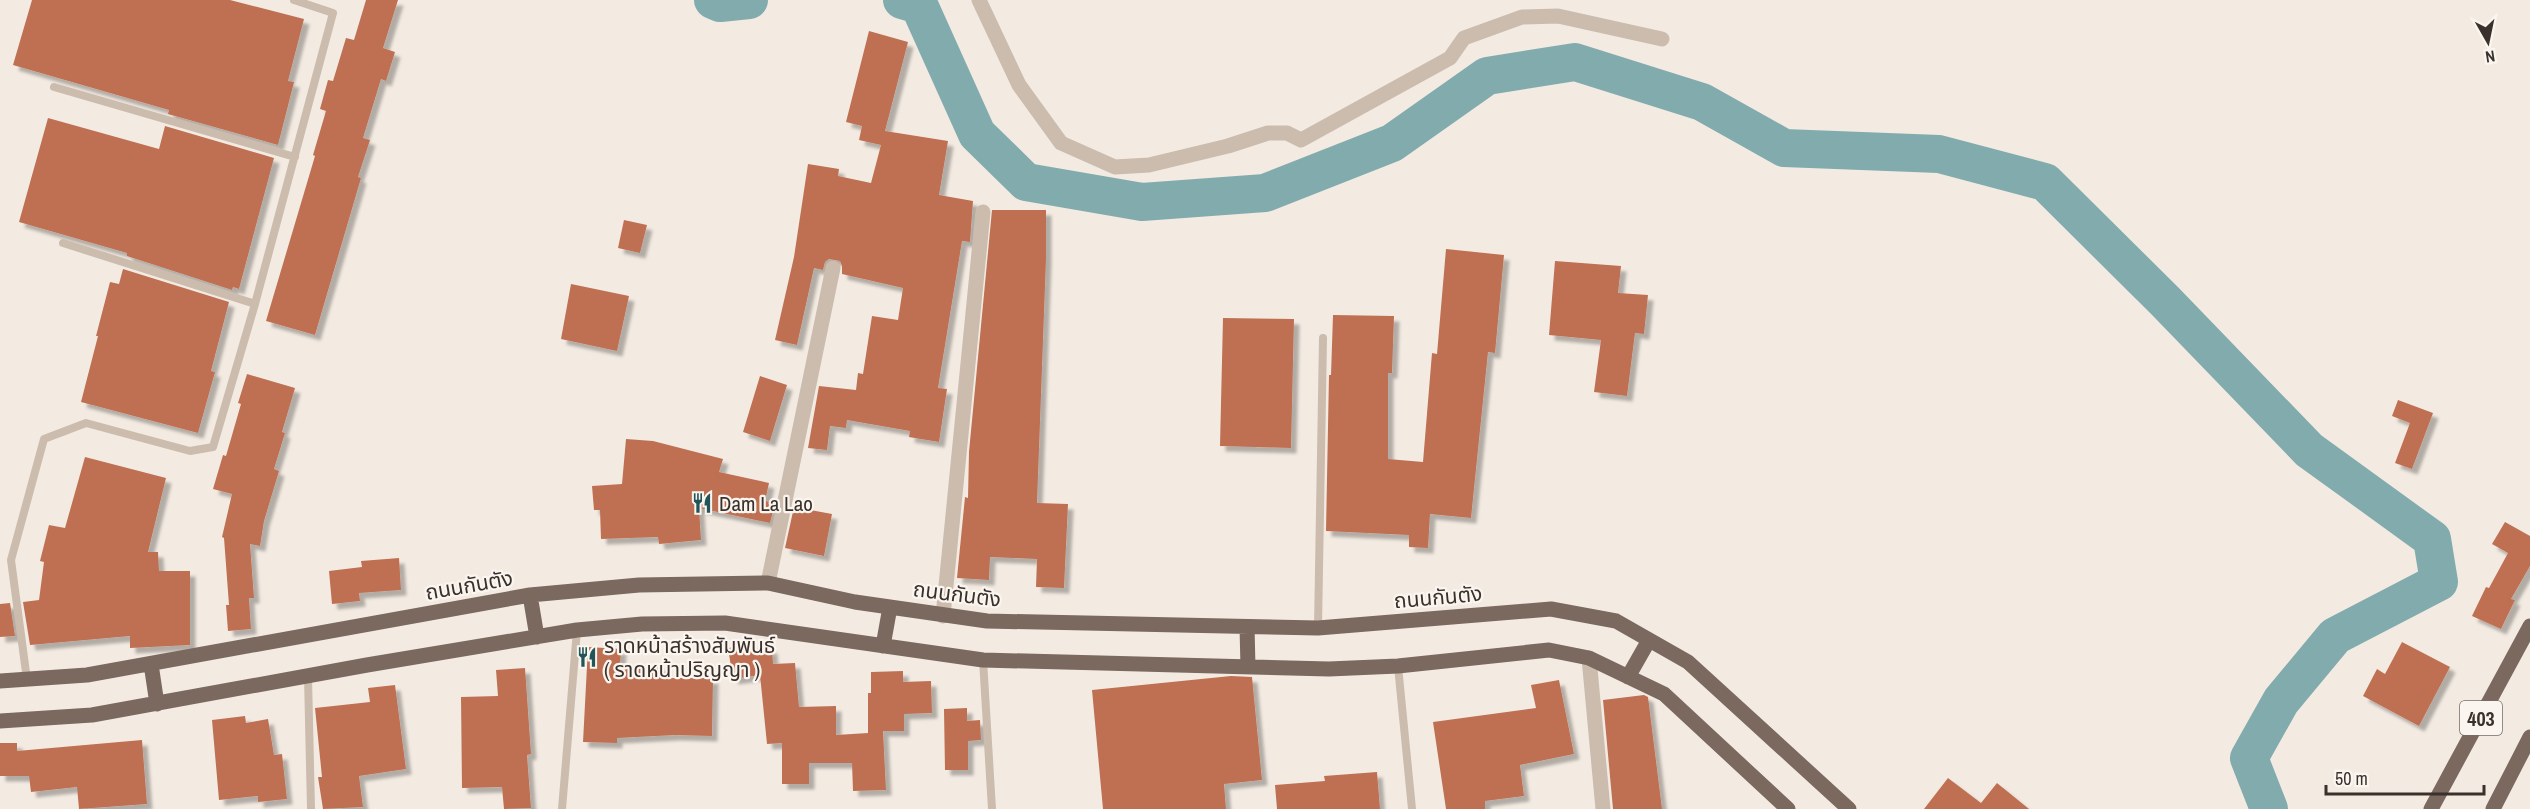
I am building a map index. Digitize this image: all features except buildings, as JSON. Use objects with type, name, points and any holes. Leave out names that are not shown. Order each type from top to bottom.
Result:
[{"type":"main road","name":"ถนนกันตัง","points":[[0,681],[87,675],[530,595],[639,585],[768,583],[890,607],[987,621],[1318,628],[1551,609],[1616,621],[1688,662],[1849,809]]},
{"type":"main road","points":[[530,595],[537,637]]},
{"type":"main road","points":[[883,646],[890,607]]},
{"type":"main road","points":[[0,721],[92,715],[577,630],[642,624],[725,623],[983,660],[1329,669],[1398,666],[1549,650],[1588,658],[1664,694],[1788,809]]},
{"type":"main road","name":"403","points":[[2432,809],[2530,626]]},
{"type":"main road","points":[[1248,627],[1248,667]]},
{"type":"main road","points":[[1628,677],[1649,640]]},
{"type":"main road","points":[[151,664],[157,704]]},
{"type":"main road","name":"403","points":[[2493,809],[2530,737]]},
{"type":"street","points":[[979,0],[1019,85],[1061,143],[1115,167],[1149,165],[1228,146],[1268,133],[1287,133],[1301,140],[1450,58],[1464,38],[1522,17],[1558,16],[1662,39]]},
{"type":"street","points":[[943,616],[983,212]]},
{"type":"street","points":[[768,583],[833,268]]},
{"type":"street","points":[[1588,658],[1603,809]]},
{"type":"lane","points":[[27,680],[11,560],[45,439],[86,423],[190,451],[213,447],[255,304],[333,13],[294,0]]},
{"type":"lane","points":[[54,87],[295,157]]},
{"type":"lane","points":[[63,243],[255,304]]},
{"type":"lane","points":[[1318,628],[1323,338]]},
{"type":"lane","points":[[562,809],[577,630]]},
{"type":"lane","points":[[983,660],[992,809]]},
{"type":"lane","points":[[1398,666],[1412,809]]},
{"type":"lane","points":[[308,677],[311,809]]},
{"type":"waterway","points":[[713,0],[720,3],[749,0]]},
{"type":"waterway","points":[[902,0],[919,5],[977,134],[1026,182],[1142,202],[1265,193],[1392,143],[1487,76],[1575,62],[1702,102],[1784,148],[1939,154],[2045,182],[2165,301],[2309,450],[2432,539],[2439,582],[2335,636],[2281,701],[2249,758],[2269,809]]},
{"type":"place","name":"Dam La Lao","points":[[702,503]]},
{"type":"place","name":"ราดหน้าสร้างสัมพันธ์ ( ราดหน้าปริญญา )","points":[[587,657]]}]
